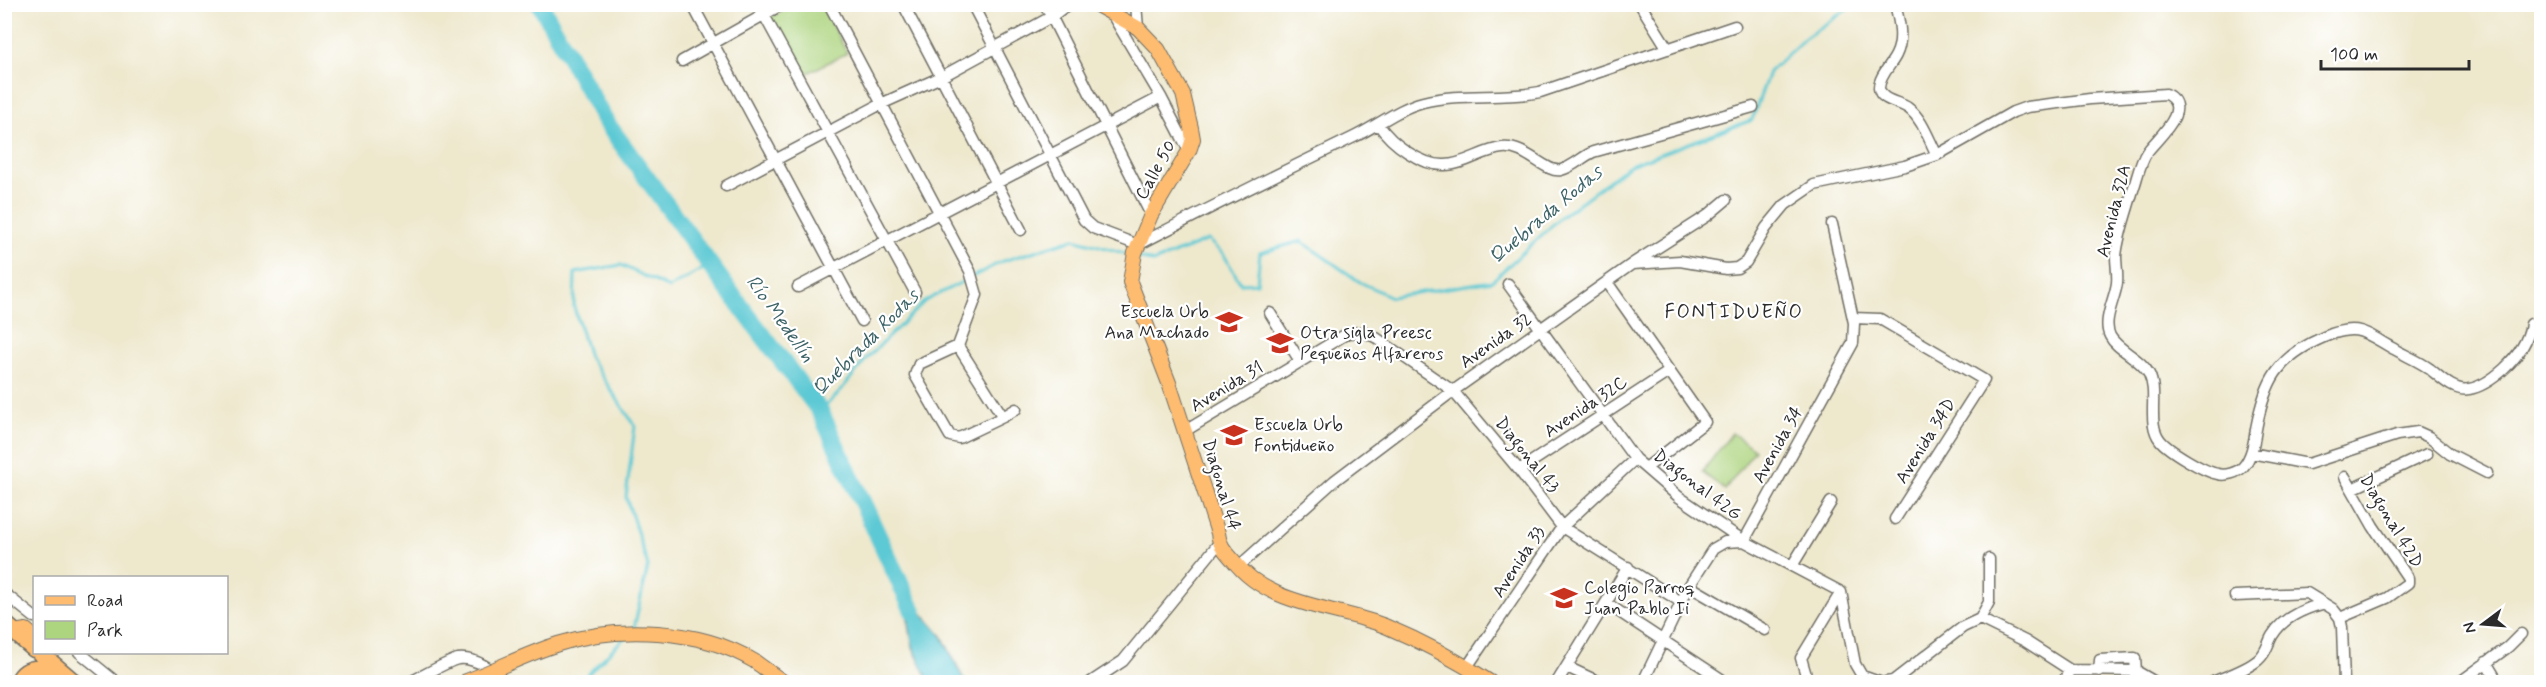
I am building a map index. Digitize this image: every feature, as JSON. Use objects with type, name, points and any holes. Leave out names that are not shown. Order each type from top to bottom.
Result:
[{"type":"highway","points":[[9,627],[33,648]]},
{"type":"highway","points":[[41,654],[69,679]]},
{"type":"highway","points":[[18,682],[28,671],[39,667],[69,679]]},
{"type":"main road","name":"Calle 50","points":[[1095,4],[1138,28],[1158,49],[1183,94],[1193,139],[1190,151],[1151,215],[1137,249],[1130,282]]},
{"type":"main road","name":"Diagonal 44","points":[[1130,282],[1185,431],[1218,532],[1219,543],[1238,567],[1255,583],[1281,595],[1385,626],[1490,682]]},
{"type":"main road","points":[[9,627],[26,630],[33,636]]},
{"type":"main road","points":[[464,682],[559,644],[600,635],[645,632],[686,637],[723,647],[752,660],[784,682]]},
{"type":"main road","points":[[54,654],[86,682]]},
{"type":"street","points":[[692,4],[862,321]]},
{"type":"street","points":[[758,4],[915,292]]},
{"type":"street","points":[[682,60],[783,4]]},
{"type":"street","points":[[830,4],[880,104],[970,270],[977,295],[958,346],[919,364],[915,375],[950,436],[959,438],[1016,409]]},
{"type":"street","points":[[903,4],[1021,230]]},
{"type":"street","points":[[972,4],[1084,220],[1094,228],[1137,249],[1212,205],[1420,103],[1453,96],[1519,97],[1540,92],[1735,26]]},
{"type":"street","points":[[1045,4],[1151,215]]},
{"type":"street","points":[[726,186],[880,104],[941,76],[1051,17],[1068,4]]},
{"type":"street","points":[[1137,4],[1138,28]]},
{"type":"street","points":[[1640,4],[1668,49]]},
{"type":"street","points":[[1895,4],[1901,32],[1898,52],[1879,88],[1887,99],[1905,105],[1916,113],[1937,155]]},
{"type":"street","points":[[1113,16],[1190,151]]},
{"type":"street","name":"Avenida 32A","points":[[1632,264],[1680,261],[1726,269],[1737,268],[1746,262],[1766,228],[1785,205],[1814,185],[1905,166],[1937,155],[2013,112],[2027,107],[2146,94],[2166,94],[2173,98],[2176,115],[2146,154],[2133,191],[2116,255],[2117,282],[2108,323],[2109,333],[2111,339],[2133,356],[2149,373],[2154,390],[2155,430],[2160,441],[2202,468],[2218,474],[2229,474],[2242,468],[2252,453]]},
{"type":"street","points":[[798,287],[832,267],[1161,97]]},
{"type":"street","points":[[1379,125],[1390,138],[1428,162],[1445,165],[1502,148],[1512,148],[1534,157],[1553,171],[1559,171],[1571,167],[1593,152],[1754,107]]},
{"type":"street","name":"Avenida 32","points":[[1238,567],[1334,481],[1453,391],[1632,264],[1678,236],[1726,200]]},
{"type":"street","name":"Avenida 34","points":[[1744,541],[1853,343],[1855,333],[1853,318],[1832,224]]},
{"type":"street","points":[[1607,282],[1705,419],[1705,424],[1646,468]]},
{"type":"street","name":"Diagonal 42G","points":[[1508,284],[1635,459],[1679,497],[1744,541],[1841,592]]},
{"type":"street","points":[[1270,313],[1300,362]]},
{"type":"street","name":"Avenida 34D","points":[[1853,318],[1880,319],[1984,380],[1895,519]]},
{"type":"street","points":[[2487,473],[2450,454],[2429,437],[2418,432],[2397,435],[2308,464],[2252,453],[2262,398],[2278,367],[2292,354],[2323,337],[2346,329],[2361,330],[2422,363],[2452,386],[2467,390],[2491,380],[2506,367],[2528,337],[2531,324]]},
{"type":"street","name":"Diagonal 43","points":[[1348,333],[1364,332],[1376,337],[1453,391],[1519,470],[1562,527],[1681,602]]},
{"type":"street","name":"Avenida 31","points":[[1185,431],[1348,333]]},
{"type":"street","points":[[958,346],[1003,417]]},
{"type":"street","name":"Avenida 32C","points":[[1519,470],[1670,370]]},
{"type":"street","points":[[2352,489],[2427,454]]},
{"type":"street","name":"Avenida 33","points":[[1467,668],[1562,527],[1635,459]]},
{"type":"street","name":"Diagonal 42D","points":[[2340,618],[2387,598],[2408,583],[2408,578],[2345,477]]},
{"type":"street","points":[[1792,566],[1831,502]]},
{"type":"street","points":[[1643,682],[1689,586],[1713,549],[1725,542],[1744,541]]},
{"type":"street","points":[[1091,682],[1123,661],[1219,543]]},
{"type":"street","points":[[1886,682],[1893,681],[1963,627],[1980,619],[1989,602],[1989,559]]},
{"type":"street","points":[[1557,682],[1628,567]]},
{"type":"street","points":[[1689,586],[1765,630]]},
{"type":"street","points":[[1841,592],[1855,664],[1862,676],[1876,682]]},
{"type":"street","points":[[1808,682],[1800,658],[1841,592]]},
{"type":"street","points":[[4,593],[33,616]]},
{"type":"street","points":[[2235,596],[2307,593],[2333,609],[2340,618],[2344,682]]},
{"type":"street","points":[[1606,603],[1721,679]]},
{"type":"street","points":[[2213,682],[2256,662],[2268,651],[2272,636],[2292,616],[2322,604]]},
{"type":"street","points":[[1980,619],[2025,641],[2070,670],[2136,671],[2155,682]]},
{"type":"street","points":[[2460,682],[2508,647],[2521,634]]},
{"type":"street","points":[[81,654],[116,682]]},
{"type":"street","points":[[410,682],[458,659],[478,663],[492,670],[504,682]]},
{"type":"street","points":[[2487,662],[2498,682]]},
{"type":"street","points":[[1567,667],[1599,682]]},
{"type":"street","points":[[2063,682],[2070,670]]},
{"type":"green space","points":[[796,5],[822,5],[847,53],[802,76],[770,17]]},
{"type":"green space","points":[[1732,433],[1755,450],[1725,490],[1702,472]]},
{"type":"water","points":[[903,591],[942,636],[965,682],[929,682],[913,647]]},
{"type":"waterway","name":"Río Medellín","points":[[540,4],[605,121],[820,411],[913,611]]},
{"type":"waterway","name":"Quebrada Rodas","points":[[1137,257],[1153,262],[1208,240],[1224,255],[1241,284],[1257,283],[1260,253],[1301,241],[1360,282],[1391,297],[1492,281],[1561,217],[1630,165],[1752,120],[1769,72],[1805,38],[1855,4]]},
{"type":"waterway","name":"Quebrada Rodas","points":[[820,411],[838,394],[866,359],[925,301],[1003,261],[1074,239],[1131,255]]},
{"type":"waterway","points":[[634,628],[648,566],[626,497],[635,426],[589,357],[574,307],[575,273],[621,265],[669,288],[710,265]]},
{"type":"waterway","points":[[580,682],[625,637]]},
{"type":"place","name":"Escuela Urb Ana Machado","points":[[1229,322]]},
{"type":"place","name":"Otra sigla Preesc Pequeños Alfareros","points":[[1280,343]]},
{"type":"place","name":"Escuela Urb Fontidueño","points":[[1234,435]]},
{"type":"place","name":"Colegio Parroq Juan Pablo Ii","points":[[1564,598]]},
{"type":"district","name":"FONTIDUEÑO","points":[[1734,312]]}]
